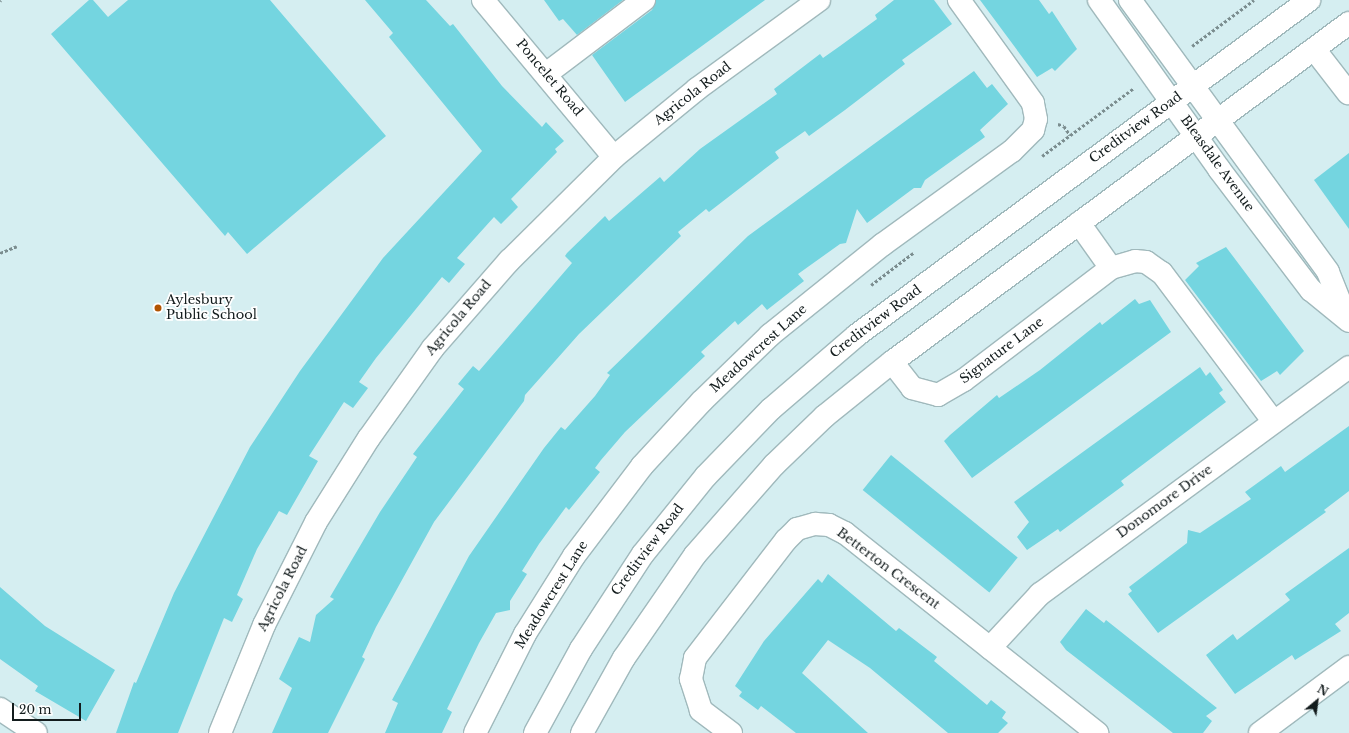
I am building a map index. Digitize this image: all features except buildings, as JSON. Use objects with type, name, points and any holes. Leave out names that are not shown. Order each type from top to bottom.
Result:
[{"type":"street","name":"Poncelet Road","points":[[483,0],[614,157]]},
{"type":"street","points":[[546,74],[644,0]]},
{"type":"street","name":"Agricola Road","points":[[220,733],[289,573],[369,438],[471,303],[544,224],[614,157],[697,89],[819,0]]},
{"type":"street","name":"Meadowcrest Lane","points":[[475,733],[525,634],[574,556],[642,466],[702,401],[770,335],[882,245],[1012,151],[1032,130],[1036,119],[1033,103],[959,0]]},
{"type":"street","name":"Bleasdale Avenue","points":[[1100,0],[1196,136],[1311,290],[1348,320]]},
{"type":"street","name":"Bleasdale Avenue","points":[[1130,0],[1328,272],[1348,320]]},
{"type":"street","name":"Creditview Road","points":[[535,733],[577,655],[638,560],[670,518],[746,434],[857,335],[1309,0]]},
{"type":"street","points":[[582,733],[624,658],[695,554],[774,465],[825,416],[892,362],[1349,23]]},
{"type":"street","points":[[1314,49],[1349,95]]},
{"type":"street","points":[[1079,223],[1111,268]]},
{"type":"street","name":"Signature Lane","points":[[892,362],[912,388],[938,395],[964,380],[1111,268],[1135,261],[1146,262],[1162,273],[1274,422]]},
{"type":"street","name":"Donomore Drive","points":[[990,648],[1040,594],[1349,367]]},
{"type":"street","name":"Betterton Crescent","points":[[731,733],[701,710],[694,694],[692,669],[695,658],[750,582],[798,529],[815,524],[829,525],[845,533],[1097,733]]},
{"type":"street","points":[[1260,733],[1349,667]]},
{"type":"street","points":[[0,709],[36,733]]},
{"type":"path","points":[[1201,39],[1254,0]]},
{"type":"path","points":[[0,253],[17,246]]},
{"type":"place","name":"Aylesbury Public School","points":[[158,308]]}]
